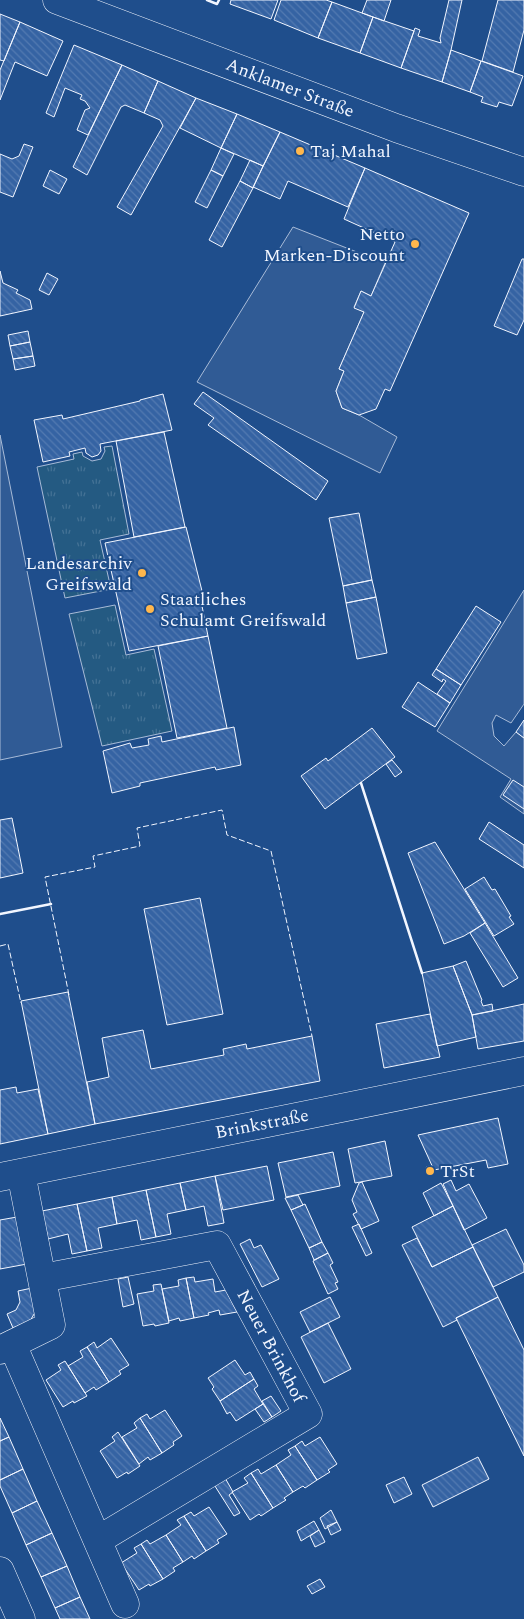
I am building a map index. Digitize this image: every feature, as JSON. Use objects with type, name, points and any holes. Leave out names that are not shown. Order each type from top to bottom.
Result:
[{"type":"street","name":"Anklamer Straße","points":[[57,0],[396,128],[524,172]]},
{"type":"street","name":"Brinkstraße","points":[[10,1175],[524,1071]]},
{"type":"street","points":[[10,1175],[42,1278],[51,1324],[6,1347],[98,1540],[125,1604]]},
{"type":"street","name":"Neuer Brinkhof","points":[[42,1278],[217,1245],[308,1414],[98,1540]]},
{"type":"street","points":[[0,1570],[21,1619]]},
{"type":"green space","points":[[112,446],[129,534],[100,540],[111,589],[65,598],[37,467],[74,459],[73,454],[82,452],[83,456],[92,461],[101,459],[105,451],[104,447]]},
{"type":"green space","points":[[115,605],[126,655],[154,649],[172,731],[102,746],[69,614]]},
{"type":"shaded area","points":[[293,227],[385,263],[371,296],[361,291],[354,307],[364,312],[339,369],[344,371],[336,391],[342,408],[359,415],[397,437],[380,473],[197,382]]},
{"type":"shaded area","points":[[0,435],[62,747],[0,760]]},
{"type":"shaded area","points":[[524,590],[524,704],[511,723],[496,715],[492,723],[494,736],[504,746],[516,732],[524,738],[524,814],[500,797],[511,779],[437,731]]},
{"type":"building","points":[[231,0],[278,0],[271,19],[230,4]]},
{"type":"building","points":[[281,0],[326,0],[332,2],[318,38],[274,20]]},
{"type":"building","points":[[367,0],[391,0],[384,21],[362,13]]},
{"type":"building","points":[[449,0],[462,0],[442,82],[401,68],[415,28],[420,30],[418,36],[441,43],[440,38]]},
{"type":"building","points":[[498,0],[524,0],[524,30],[513,72],[482,61]]},
{"type":"building","points":[[332,2],[373,17],[360,53],[318,38]]},
{"type":"building","points":[[0,14],[20,22],[4,61],[0,60]]},
{"type":"building","points":[[373,17],[414,31],[401,68],[360,53]]},
{"type":"building","points":[[20,22],[63,41],[47,76],[15,62],[0,100],[0,70]]},
{"type":"building","points":[[74,45],[122,65],[88,135],[77,130],[85,110],[90,108],[85,101],[80,99],[82,95],[65,88],[54,117],[46,113]]},
{"type":"building","points":[[451,50],[481,61],[470,92],[442,82]]},
{"type":"building","points":[[481,61],[523,76],[512,106],[499,102],[497,107],[481,102],[483,97],[470,92]]},
{"type":"building","points":[[122,65],[158,81],[144,113],[125,105],[121,107],[87,175],[73,167]]},
{"type":"building","points":[[158,81],[196,98],[131,215],[117,207],[163,126],[160,120],[144,113]]},
{"type":"building","points":[[196,98],[237,114],[221,148],[180,128]]},
{"type":"building","points":[[237,114],[280,132],[263,166],[221,148]]},
{"type":"building","points":[[280,132],[365,168],[348,207],[288,181],[280,199],[253,187]]},
{"type":"building","points":[[24,144],[33,147],[13,197],[0,192],[0,154],[12,159],[19,156]]},
{"type":"building","points":[[221,148],[234,154],[223,176],[211,170]]},
{"type":"building","points":[[250,160],[263,166],[253,188],[240,181]]},
{"type":"building","points":[[365,168],[469,213],[390,391],[385,389],[376,409],[359,415],[342,408],[336,391],[344,371],[339,369],[364,312],[354,308],[361,291],[371,296],[395,242],[344,219]]},
{"type":"building","points":[[50,170],[67,179],[59,194],[43,186]]},
{"type":"building","points":[[211,170],[223,176],[207,208],[195,202]]},
{"type":"building","points":[[240,181],[253,188],[222,247],[209,240]]},
{"type":"building","points":[[522,259],[524,259],[524,320],[517,335],[494,326]]},
{"type":"building","points":[[0,271],[3,283],[18,290],[16,293],[30,300],[32,309],[0,316]]},
{"type":"building","points":[[47,273],[58,279],[49,295],[39,290]]},
{"type":"building","points":[[28,331],[30,342],[10,346],[8,335]]},
{"type":"building","points":[[30,342],[33,356],[13,359],[10,346]]},
{"type":"building","points":[[33,356],[35,366],[15,370],[13,359]]},
{"type":"building","points":[[203,392],[328,481],[316,500],[208,425],[214,418],[194,404]]},
{"type":"building","points":[[163,394],[172,430],[100,444],[101,451],[98,455],[92,457],[86,453],[85,448],[69,452],[70,456],[43,462],[34,420],[62,415],[63,419]]},
{"type":"building","points":[[164,432],[185,527],[134,537],[116,441]]},
{"type":"building","points":[[359,513],[372,580],[343,586],[329,518]]},
{"type":"building","points":[[186,527],[203,595],[200,596],[208,636],[129,651],[105,543]]},
{"type":"building","points":[[372,580],[376,597],[346,603],[343,586]]},
{"type":"building","points":[[376,597],[387,653],[357,659],[346,603]]},
{"type":"building","points":[[476,606],[501,622],[461,685],[436,669]]},
{"type":"building","points":[[208,636],[227,728],[177,738],[158,646]]},
{"type":"building","points":[[436,669],[461,685],[450,703],[437,694],[446,681],[443,679],[442,682],[432,675]]},
{"type":"building","points":[[418,682],[450,703],[435,727],[402,707]]},
{"type":"building","points":[[524,720],[524,738],[516,732]]},
{"type":"building","points":[[234,727],[241,765],[216,770],[215,767],[140,783],[140,786],[112,793],[103,751],[130,743],[132,748],[149,745],[148,739],[161,736],[162,742]]},
{"type":"building","points":[[372,728],[395,757],[325,809],[301,776],[326,758],[328,761]]},
{"type":"building","points":[[392,760],[402,772],[395,777],[386,764]]},
{"type":"building","points":[[513,780],[524,787],[524,809],[503,795]]},
{"type":"building","points":[[12,818],[23,873],[0,878],[0,820]]},
{"type":"building","points":[[489,822],[524,845],[524,868],[479,839]]},
{"type":"building","points":[[435,842],[485,923],[464,936],[444,944],[408,853]]},
{"type":"building","points":[[484,877],[492,890],[495,889],[514,924],[494,936],[465,889]]},
{"type":"building","points":[[200,898],[223,1014],[167,1025],[144,909]]},
{"type":"building","points":[[485,923],[518,978],[503,987],[470,933]]},
{"type":"building","points":[[466,961],[483,1006],[492,1004],[493,1011],[472,1015],[453,966]]},
{"type":"building","points":[[453,966],[472,1015],[476,1037],[437,1046],[422,973]]},
{"type":"building","points":[[68,992],[95,1124],[48,1134],[21,1001]]},
{"type":"building","points":[[524,1004],[524,1041],[478,1049],[472,1015]]},
{"type":"building","points":[[430,1014],[440,1057],[384,1068],[376,1024]]},
{"type":"building","points":[[143,1030],[151,1069],[224,1055],[223,1049],[246,1044],[247,1049],[312,1036],[320,1081],[95,1124],[87,1082],[109,1077],[102,1038]]},
{"type":"building","points":[[16,1087],[17,1093],[38,1089],[48,1134],[0,1144],[0,1090]]},
{"type":"building","points":[[498,1118],[508,1164],[488,1168],[486,1160],[434,1170],[418,1135]]},
{"type":"building","points":[[385,1141],[392,1176],[355,1183],[348,1149]]},
{"type":"building","points":[[333,1152],[340,1186],[286,1197],[278,1163]]},
{"type":"building","points":[[267,1166],[274,1200],[223,1210],[215,1176]]},
{"type":"building","name":"TrSt","points":[[430,1166],[434,1174],[430,1175],[426,1167]]},
{"type":"building","points":[[215,1176],[224,1223],[208,1226],[204,1206],[186,1210],[180,1183]]},
{"type":"building","points":[[451,1180],[456,1191],[469,1184],[487,1218],[464,1230],[443,1184]]},
{"type":"building","points":[[362,1182],[379,1221],[361,1229],[353,1214],[357,1212],[352,1200],[359,1183]]},
{"type":"building","points":[[180,1183],[186,1210],[167,1214],[171,1234],[156,1237],[146,1190]]},
{"type":"building","points":[[441,1183],[453,1206],[434,1216],[423,1193]]},
{"type":"building","points":[[146,1190],[156,1237],[141,1240],[137,1220],[117,1224],[112,1197]]},
{"type":"building","points":[[298,1195],[303,1205],[291,1210],[285,1198]]},
{"type":"building","points":[[112,1197],[117,1224],[98,1228],[102,1248],[87,1251],[77,1204]]},
{"type":"building","points":[[77,1204],[87,1251],[72,1254],[68,1234],[48,1239],[42,1211]]},
{"type":"building","points":[[305,1204],[322,1242],[309,1248],[291,1210]]},
{"type":"building","points":[[453,1206],[473,1247],[432,1267],[412,1227]]},
{"type":"building","points":[[17,1217],[27,1264],[0,1269],[0,1220]]},
{"type":"building","points":[[359,1224],[372,1253],[366,1256],[352,1227]]},
{"type":"building","points":[[506,1229],[524,1265],[524,1272],[493,1287],[472,1245]]},
{"type":"building","points":[[417,1238],[432,1267],[473,1247],[498,1297],[456,1318],[457,1320],[443,1327],[402,1245]]},
{"type":"building","points":[[250,1239],[254,1248],[261,1245],[279,1279],[262,1287],[240,1244]]},
{"type":"building","points":[[322,1242],[328,1253],[314,1260],[309,1248]]},
{"type":"building","points":[[328,1253],[333,1263],[330,1265],[338,1282],[335,1283],[338,1289],[328,1294],[313,1261]]},
{"type":"building","points":[[128,1277],[134,1304],[123,1307],[118,1279]]},
{"type":"building","points":[[194,1277],[195,1282],[213,1279],[215,1292],[226,1290],[237,1312],[220,1315],[219,1310],[208,1313],[209,1315],[194,1318],[186,1278]]},
{"type":"building","points":[[186,1278],[194,1318],[180,1321],[179,1318],[169,1321],[162,1289],[179,1286],[178,1280]]},
{"type":"building","points":[[161,1284],[169,1323],[143,1326],[137,1294],[154,1291],[153,1285]]},
{"type":"building","points":[[32,1288],[37,1309],[30,1321],[13,1328],[7,1314],[16,1310],[20,1302],[18,1291]]},
{"type":"building","points":[[330,1297],[340,1317],[310,1332],[300,1312]]},
{"type":"building","points":[[498,1297],[524,1350],[524,1456],[456,1318]]},
{"type":"building","points":[[328,1323],[351,1369],[324,1383],[301,1337]]},
{"type":"building","points":[[111,1338],[129,1365],[119,1371],[121,1374],[109,1382],[87,1347],[94,1342],[97,1348]]},
{"type":"building","points":[[87,1347],[109,1382],[96,1390],[94,1387],[85,1393],[68,1366],[83,1357],[80,1351]]},
{"type":"building","points":[[235,1360],[245,1375],[250,1372],[254,1379],[220,1401],[212,1389],[214,1387],[208,1378]]},
{"type":"building","points":[[65,1361],[87,1396],[63,1407],[46,1380],[61,1370],[58,1365]]},
{"type":"building","points":[[254,1379],[258,1386],[254,1389],[263,1404],[236,1421],[230,1412],[227,1414],[220,1401]]},
{"type":"building","points":[[271,1396],[281,1411],[272,1417],[262,1401]]},
{"type":"building","points":[[263,1404],[272,1417],[264,1422],[255,1409]]},
{"type":"building","points":[[165,1410],[182,1436],[173,1442],[174,1445],[162,1453],[140,1418],[147,1414],[150,1419]]},
{"type":"building","points":[[0,1418],[9,1437],[0,1441]]},
{"type":"building","points":[[140,1418],[162,1453],[150,1460],[148,1457],[139,1464],[122,1437],[137,1428],[134,1423]]},
{"type":"building","points":[[118,1432],[140,1466],[128,1474],[127,1472],[117,1478],[100,1451],[115,1441],[112,1437]]},
{"type":"building","points":[[9,1437],[23,1469],[0,1480],[0,1441]]},
{"type":"building","points":[[320,1437],[337,1464],[328,1470],[330,1472],[317,1480],[295,1446],[302,1441],[305,1446]]},
{"type":"building","points":[[295,1446],[317,1480],[305,1488],[303,1486],[293,1492],[276,1465],[291,1455],[288,1450]]},
{"type":"building","points":[[478,1457],[489,1479],[433,1507],[422,1485]]},
{"type":"building","points":[[276,1465],[293,1492],[284,1498],[286,1500],[273,1508],[251,1473],[258,1469],[261,1474]]},
{"type":"building","points":[[23,1469],[37,1501],[12,1513],[0,1486],[0,1480]]},
{"type":"building","points":[[251,1473],[273,1508],[261,1516],[259,1514],[250,1520],[232,1492],[248,1483],[244,1478]]},
{"type":"building","points":[[224,1476],[233,1492],[229,1495],[240,1513],[234,1516],[213,1483]]},
{"type":"building","points":[[404,1477],[412,1494],[394,1503],[386,1485]]},
{"type":"building","points":[[37,1501],[52,1533],[26,1545],[12,1513]]},
{"type":"building","points":[[209,1507],[227,1534],[217,1540],[219,1543],[206,1551],[184,1516],[191,1512],[194,1516]]},
{"type":"building","points":[[331,1510],[337,1522],[325,1529],[320,1518]]},
{"type":"building","points":[[184,1516],[206,1551],[194,1559],[192,1556],[183,1562],[166,1535],[181,1525],[177,1520]]},
{"type":"building","points":[[314,1521],[319,1530],[301,1541],[297,1531]]},
{"type":"building","points":[[337,1522],[341,1530],[331,1535],[327,1526]]},
{"type":"building","points":[[319,1530],[325,1542],[315,1547],[310,1536]]},
{"type":"building","points":[[52,1533],[67,1566],[41,1577],[26,1545]]},
{"type":"building","points":[[166,1535],[183,1562],[173,1568],[175,1571],[163,1579],[141,1544],[147,1540],[150,1544]]},
{"type":"building","points":[[141,1544],[163,1579],[139,1590],[121,1563],[137,1553],[134,1548]]},
{"type":"building","points":[[67,1566],[80,1597],[55,1608],[41,1577]]},
{"type":"building","points":[[320,1579],[325,1587],[312,1594],[307,1586]]},
{"type":"building","points":[[80,1597],[90,1619],[60,1619],[55,1608]]},
{"type":"fence","points":[[69,995],[45,877],[95,867],[93,856],[140,846],[137,828],[222,810],[227,835],[271,851],[312,1036]]},
{"type":"fence","points":[[0,946],[8,944],[21,1003]]},
{"type":"wall","points":[[207,0],[217,4],[219,0]]},
{"type":"wall","points":[[361,783],[422,973]]},
{"type":"wall","points":[[0,914],[51,904]]},
{"type":"place","name":"Taj Mahal","points":[[300,151]]},
{"type":"place","name":"Netto Marken-Discount","points":[[415,244]]},
{"type":"place","name":"Landesarchiv Greifswald","points":[[142,573]]},
{"type":"place","name":"Staatliches Schulamt Greifswald","points":[[150,609]]},
{"type":"place","name":"TrSt","points":[[430,1171]]}]
